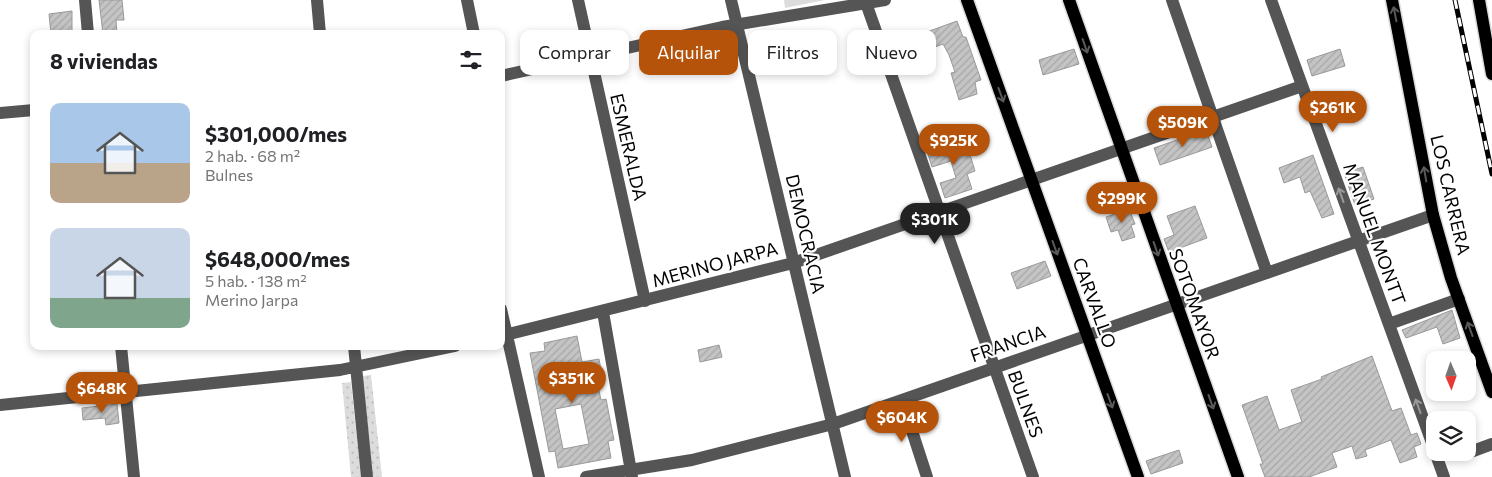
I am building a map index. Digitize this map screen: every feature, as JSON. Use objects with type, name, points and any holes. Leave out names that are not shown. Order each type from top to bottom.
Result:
[{"type":"main road","name":"CARVALLO","points":[[967,0],[1138,477]]},
{"type":"main road","name":"SOTOMAYOR","points":[[1069,0],[1238,477]]},
{"type":"main road","name":"LOS CARRERA","points":[[1392,0],[1433,215],[1459,299],[1492,392]]},
{"type":"main road","points":[[1478,0],[1492,74]]},
{"type":"street","points":[[85,0],[88,30]]},
{"type":"street","points":[[317,0],[320,30]]},
{"type":"street","points":[[467,0],[473,30]]},
{"type":"street","name":"ESMERALDA","points":[[578,0],[584,30]]},
{"type":"street","name":"DEMOCRACIA","points":[[731,0],[845,477]]},
{"type":"street","points":[[629,49],[737,26],[884,0]]},
{"type":"street","points":[[1172,0],[1267,273]]},
{"type":"street","name":"MANUEL MONTT","points":[[1271,0],[1426,427]]},
{"type":"street","name":"BULNES","points":[[866,3],[1032,477]]},
{"type":"street","points":[[505,75],[520,72]]},
{"type":"street","name":"ESMERALDA","points":[[594,75],[645,301]]},
{"type":"street","name":"MERINO JARPA","points":[[505,335],[603,312],[793,263],[1302,86]]},
{"type":"street","points":[[0,113],[30,110]]},
{"type":"street","name":"FRANCIA","points":[[586,477],[631,474],[727,452],[833,424],[1433,215]]},
{"type":"street","points":[[1389,324],[1459,299]]},
{"type":"street","points":[[603,312],[631,474]]},
{"type":"street","points":[[505,339],[539,477]]},
{"type":"street","points":[[121,350],[134,477]]},
{"type":"street","points":[[354,350],[367,477]]},
{"type":"street","points":[[0,405],[126,394],[356,368],[437,350]]},
{"type":"street","points":[[902,400],[927,477]]},
{"type":"street","points":[[1476,450],[1492,444]]},
{"type":"street","name":"MANUEL MONTT","points":[[1438,461],[1444,477]]},
{"type":"shaded area","points":[[784,0],[825,0],[785,8]]},
{"type":"shaded area","points":[[371,375],[382,477],[372,477],[362,376]]},
{"type":"shaded area","points":[[351,382],[361,477],[351,477],[342,383]]},
{"type":"building","points":[[99,0],[122,0],[124,20],[116,20],[117,30],[103,30]]},
{"type":"building","points":[[72,11],[72,30],[51,30],[49,14]]},
{"type":"building","points":[[957,21],[963,37],[966,37],[981,80],[975,82],[977,94],[959,100],[951,73],[955,72],[949,55],[943,44],[936,47],[936,30],[932,30]]},
{"type":"building","points":[[1074,49],[1079,64],[1043,75],[1039,60]]},
{"type":"building","points":[[1340,49],[1345,66],[1312,76],[1307,60]]},
{"type":"building","points":[[1206,130],[1212,147],[1160,165],[1154,148]]},
{"type":"building","points":[[965,138],[975,171],[967,174],[972,189],[945,198],[940,183],[956,178],[951,161],[932,167],[927,151]]},
{"type":"building","points":[[1313,155],[1334,214],[1322,218],[1310,191],[1305,193],[1300,177],[1284,183],[1279,168]]},
{"type":"building","points":[[1363,167],[1374,199],[1355,205],[1344,173]]},
{"type":"building","points":[[1195,206],[1207,238],[1169,252],[1164,239],[1174,235],[1167,216]]},
{"type":"building","points":[[1129,209],[1135,224],[1131,225],[1135,237],[1122,241],[1118,230],[1111,232],[1106,217]]},
{"type":"building","points":[[1045,261],[1051,276],[1017,289],[1011,273]]},
{"type":"building","points":[[1452,310],[1460,338],[1443,344],[1437,327],[1406,338],[1402,330]]},
{"type":"building","points":[[577,336],[582,362],[599,359],[602,376],[596,377],[601,400],[606,399],[614,440],[608,441],[611,458],[558,468],[555,451],[549,452],[530,353],[545,351],[544,343]],"holes":[[[581,404],[589,444],[563,449],[555,409]]]},
{"type":"building","points":[[719,345],[722,357],[700,362],[698,350]]},
{"type":"building","points":[[1372,356],[1392,411],[1401,408],[1411,435],[1417,433],[1421,444],[1414,447],[1417,457],[1400,463],[1391,440],[1365,450],[1367,456],[1356,459],[1352,446],[1332,453],[1337,467],[1309,477],[1265,477],[1260,464],[1263,464],[1242,405],[1267,396],[1279,430],[1302,422],[1291,390],[1322,379],[1321,377]]},
{"type":"building","points":[[117,404],[119,423],[106,425],[105,418],[83,420],[82,408]]},
{"type":"building","points":[[1179,450],[1183,463],[1151,474],[1146,461]]},
{"type":"railway","points":[[1455,0],[1492,174]]}]
